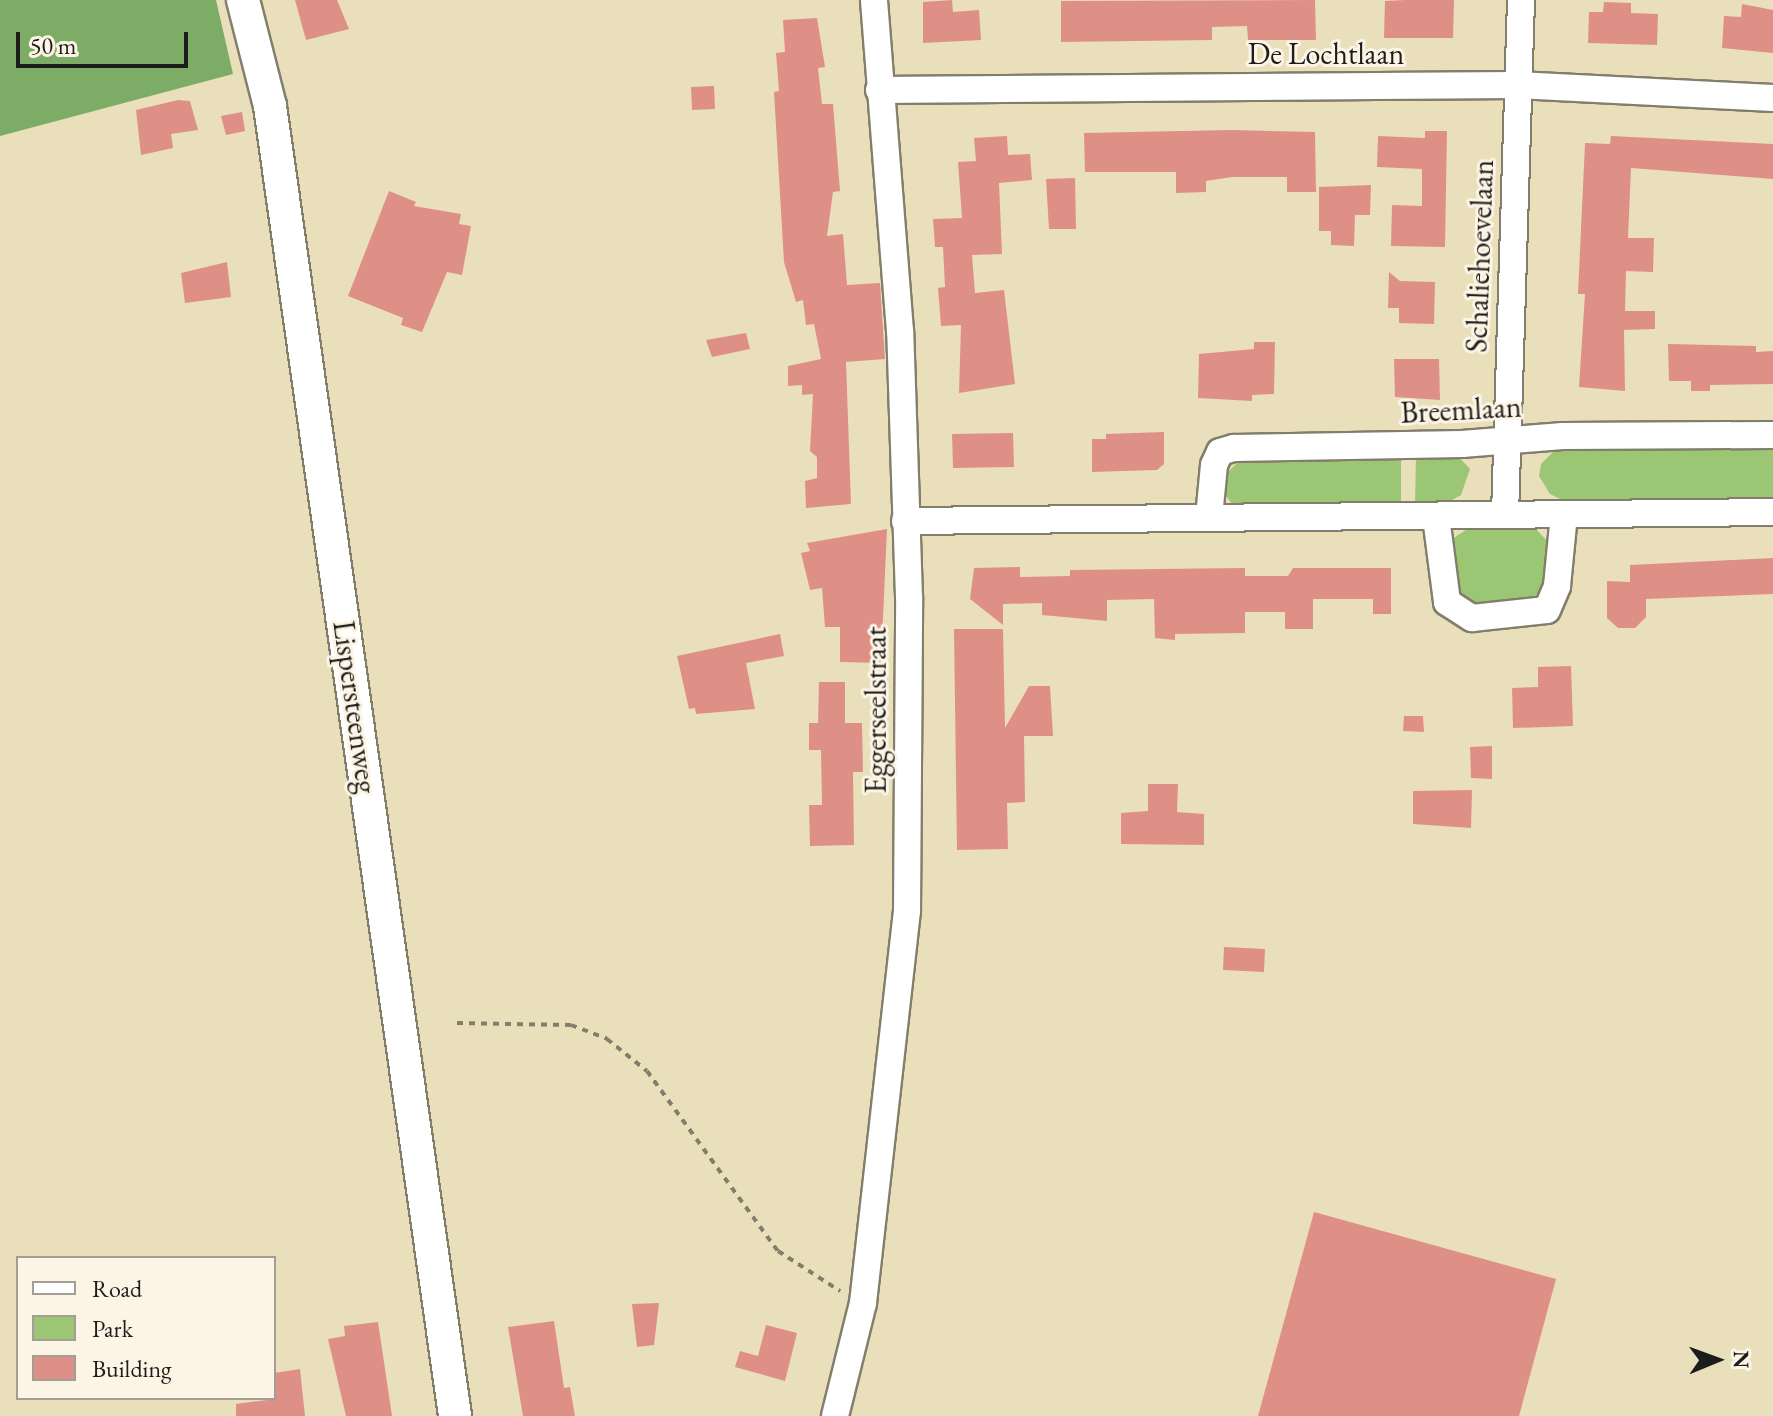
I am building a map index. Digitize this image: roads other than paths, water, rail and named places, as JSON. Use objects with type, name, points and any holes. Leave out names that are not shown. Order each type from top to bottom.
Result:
[{"type":"street","name":"Lispersteenweg","points":[[243,0],[270,106],[455,1416]]},
{"type":"street","name":"Eggerseelstraat","points":[[835,1416],[863,1303],[907,911],[905,521],[900,331],[874,0]]},
{"type":"street","name":"Schaliehoevelaan","points":[[1505,515],[1521,0]]},
{"type":"street","name":"De Lochtlaan","points":[[879,90],[1517,85],[1773,98]]},
{"type":"street","name":"Breemlaan","points":[[1209,517],[1214,465],[1220,452],[1234,448],[1773,435]]},
{"type":"street","points":[[905,521],[1773,512]]},
{"type":"street","points":[[1436,517],[1447,602],[1472,618],[1547,610],[1557,586],[1564,515]]}]
